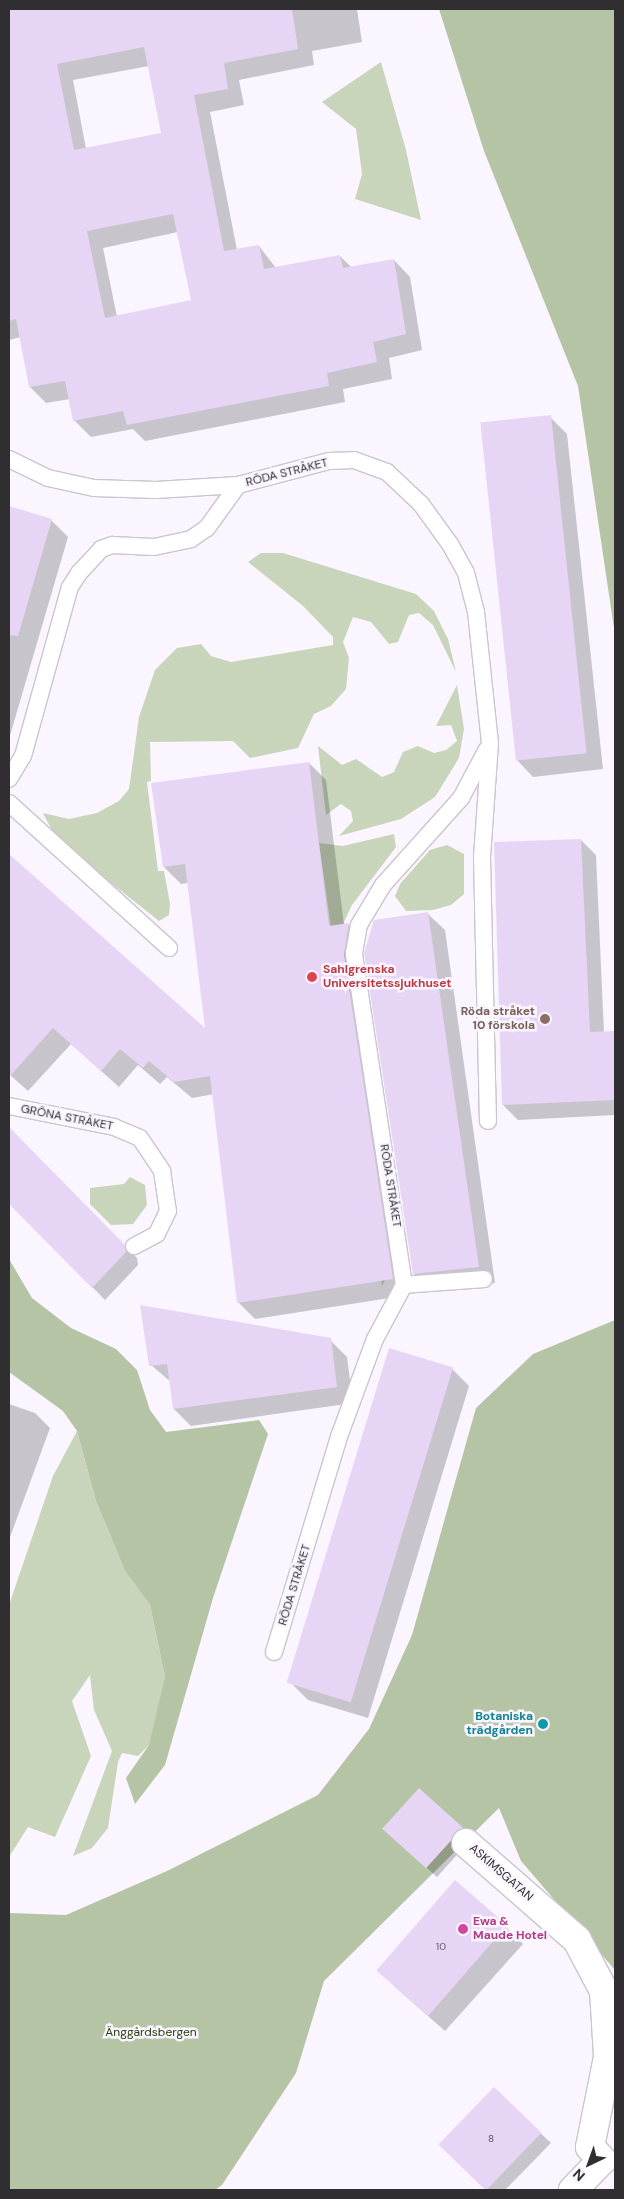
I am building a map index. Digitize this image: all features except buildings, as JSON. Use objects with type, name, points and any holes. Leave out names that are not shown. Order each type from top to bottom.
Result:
[{"type":"street","name":"ASKIMSGATAN","points":[[466,1843],[577,1940],[604,1991],[608,2057],[590,2147],[602,2160],[573,2190]]},
{"type":"lane","name":"RÖDA STRÅKET","points":[[9,459],[48,478],[94,488],[156,490],[238,485],[329,461],[354,460],[387,472],[421,504],[466,573],[476,612],[490,743],[482,858],[488,1121]]},
{"type":"lane","points":[[9,779],[23,756],[70,587],[78,573],[101,549],[112,545],[154,547],[191,539],[207,528],[238,485]]},
{"type":"lane","name":"RÖDA STRÅKET","points":[[274,1652],[340,1434],[375,1339],[404,1285],[354,953],[359,925],[370,902],[461,798],[490,743]]},
{"type":"lane","points":[[9,803],[169,948]]},
{"type":"lane","name":"GRÖNA STRÅKET","points":[[9,1106],[114,1127],[140,1138],[162,1171],[168,1211],[157,1234],[134,1246]]},
{"type":"lane","points":[[404,1285],[484,1279]]},
{"type":"green space","points":[[439,9],[615,9],[615,635],[578,386],[484,151]]},
{"type":"green space","points":[[381,62],[406,150],[421,220],[355,199],[362,174],[356,129],[322,102]]},
{"type":"green space","points":[[261,553],[283,553],[416,594],[434,611],[448,639],[456,672],[433,625],[419,613],[409,615],[398,642],[389,644],[371,622],[353,617],[343,642],[349,658],[346,689],[331,706],[314,714],[298,748],[250,758],[233,741],[150,742],[151,781],[147,782],[158,871],[164,871],[170,904],[169,915],[159,921],[57,840],[43,813],[69,819],[97,813],[119,801],[129,789],[139,717],[155,670],[177,648],[201,644],[211,656],[231,662],[333,645],[333,637],[303,606],[248,562]]},
{"type":"green space","points":[[457,685],[464,729],[459,758],[435,797],[401,819],[339,836],[353,821],[351,811],[341,804],[326,815],[318,746],[342,765],[356,759],[382,777],[394,772],[403,752],[418,746],[434,753],[446,750],[457,741],[451,725],[436,726]]},
{"type":"green space","points":[[394,834],[396,847],[352,905],[344,922],[343,939],[369,1137],[385,1280],[382,1286],[319,843],[343,846]]},
{"type":"green space","points":[[447,845],[464,854],[464,894],[451,905],[433,910],[406,911],[395,896],[400,884],[430,850]]},
{"type":"green space","points":[[130,1177],[145,1185],[147,1205],[133,1224],[111,1225],[90,1204],[90,1188],[124,1184]]},
{"type":"green space","points":[[9,1259],[32,1298],[71,1328],[116,1349],[137,1370],[150,1410],[166,1432],[259,1420],[268,1434],[213,1598],[165,1765],[135,1804],[126,1778],[149,1745],[165,1677],[150,1605],[125,1571],[96,1501],[77,1431],[63,1411],[9,1372]]},
{"type":"green space","name":"Änggårdsbergen","points":[[615,1320],[615,1970],[521,1861],[499,1808],[324,1981],[296,2073],[222,2185],[215,2190],[9,2190],[9,1913],[66,1915],[167,1871],[318,1795],[369,1729],[412,1635],[476,1408],[533,1354]]},
{"type":"green space","points":[[77,1431],[96,1501],[125,1571],[150,1605],[165,1677],[162,1700],[149,1745],[138,1756],[122,1753],[118,1762],[108,1828],[92,1848],[73,1856],[112,1751],[94,1710],[90,1675],[72,1701],[91,1756],[55,1837],[28,1827],[9,1857],[9,1605],[53,1476]]},
{"type":"place","name":"Sahlgrenska Universitetssjukhuset","points":[[312,977]]},
{"type":"place","name":"Röda stråket 10 förskola","points":[[545,1019]]},
{"type":"place","name":"Botaniska trädgården","points":[[543,1724]]},
{"type":"place","name":"Ewa & Maude Hotel","points":[[463,1929]]}]
